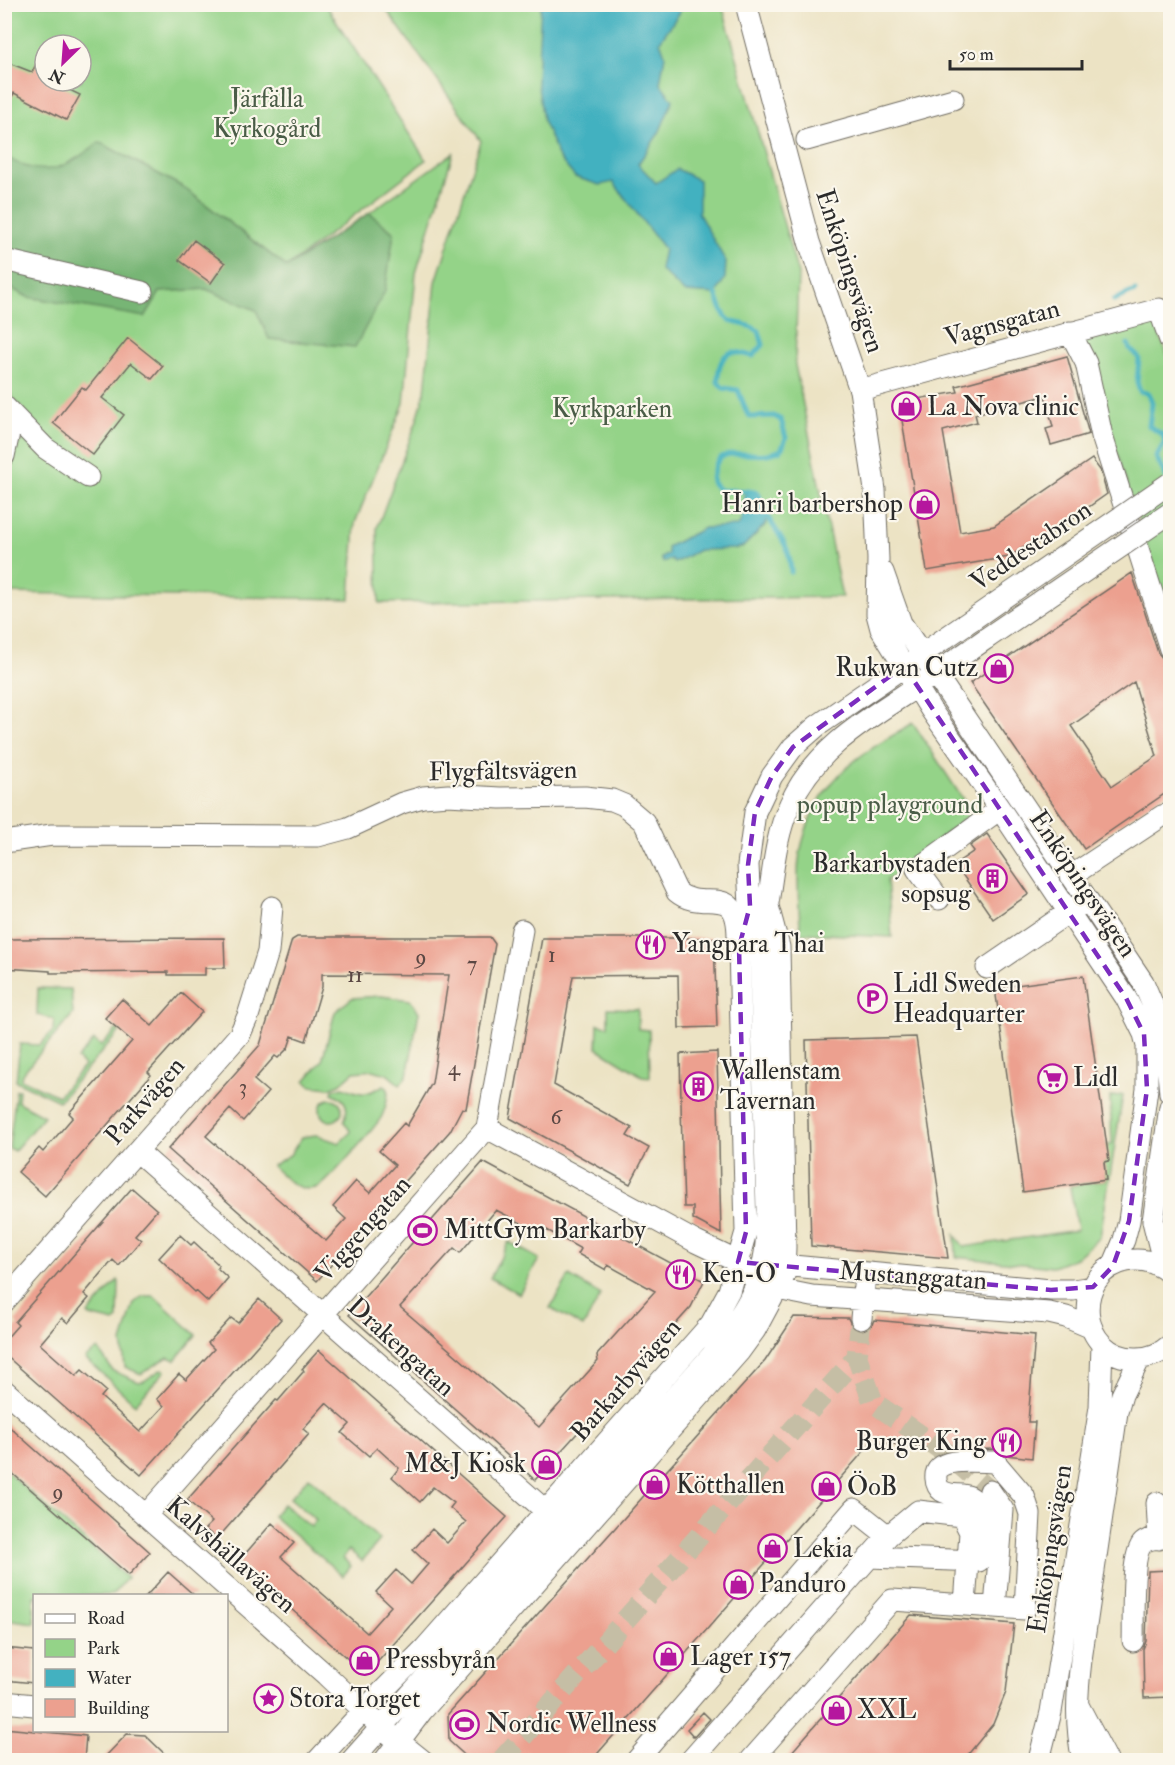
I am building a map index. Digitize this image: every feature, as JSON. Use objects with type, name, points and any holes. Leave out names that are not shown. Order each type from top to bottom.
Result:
[{"type":"street","name":"Enköpingsvägen","points":[[746,4],[809,242],[860,390],[875,490],[878,559],[877,614],[882,629],[931,710],[1126,998],[1144,1034],[1161,1043]]},
{"type":"street","points":[[807,140],[953,99]]},
{"type":"street","points":[[4,260],[142,292]]},
{"type":"street","name":"Vagnsgatan","points":[[860,390],[1159,309],[1170,340]]},
{"type":"street","points":[[1070,332],[1086,363],[1102,436],[1170,649]]},
{"type":"street","points":[[4,406],[12,419],[4,456]]},
{"type":"street","points":[[4,406],[45,448],[88,477]]},
{"type":"street","name":"Veddestabron","points":[[922,654],[1170,483]]},
{"type":"street","name":"Veddestabron","points":[[934,674],[1170,513]]},
{"type":"street","name":"Enköpingsvägen","points":[[878,559],[900,620],[934,674],[1143,982],[1164,1031],[1147,1089],[1129,1221],[1113,1266]]},
{"type":"street","name":"Barkarbyvägen","points":[[318,1761],[363,1710],[425,1648],[561,1524],[739,1352],[755,1330],[784,1276],[785,1266],[779,947],[759,906],[748,865],[755,812],[772,776],[793,747],[817,726],[922,654]]},
{"type":"street","name":"Barkarbyvägen","points":[[385,1761],[711,1324],[729,1291],[746,1232],[749,947],[783,823],[789,805],[805,778],[842,737],[934,674]]},
{"type":"street","name":"Flygfältsvägen","points":[[4,842],[52,835],[318,836],[348,828],[402,803],[423,797],[448,795],[606,799],[624,805],[644,822],[677,892],[689,899],[703,899],[729,905],[735,912],[738,926],[749,947]]},
{"type":"street","points":[[939,899],[917,869],[1000,809]]},
{"type":"street","points":[[1071,876],[1162,816],[1170,814]]},
{"type":"street","points":[[987,968],[1087,900]]},
{"type":"street","name":"Parkvägen","points":[[4,1302],[240,1034],[268,952],[272,908]]},
{"type":"street","points":[[487,1128],[522,930]]},
{"type":"street","name":"Barkarbyvägen","points":[[352,1761],[712,1355],[749,1301],[766,1243],[767,1210],[749,947]]},
{"type":"street","name":"Enköpingsvägen","points":[[1161,1043],[1170,1093]]},
{"type":"street","points":[[1169,1273],[1153,1221],[1170,1107]]},
{"type":"street","name":"Mustanggatan","points":[[487,1128],[696,1242],[759,1272],[777,1289],[862,1309],[1049,1313],[1066,1317],[1097,1336],[1119,1355],[1140,1358]]},
{"type":"street","name":"Viggengatan","points":[[146,1515],[487,1128]]},
{"type":"street","name":"Drakengatan","points":[[137,1151],[561,1524]]},
{"type":"street","points":[[1093,1287],[1099,1278],[1113,1266],[1124,1262],[1152,1263],[1169,1273]]},
{"type":"street","name":"Mustanggatan","points":[[759,1272],[785,1266],[1051,1290],[1093,1287]]},
{"type":"street","points":[[862,1309],[866,1274]]},
{"type":"street","name":"Enköpingsvägen","points":[[1039,1761],[1051,1712],[1102,1387],[1097,1336],[1088,1303],[1093,1287]]},
{"type":"street","points":[[1140,1358],[1160,1353],[1170,1345]]},
{"type":"street","name":"Enköpingsvägen","points":[[1083,1761],[1077,1732],[1076,1701],[1118,1412],[1122,1395],[1140,1358]]},
{"type":"street","name":"Kalvshällavägen","points":[[4,1390],[146,1515],[224,1594]]},
{"type":"street","points":[[752,1761],[892,1600],[1025,1609],[1030,1514],[1024,1496],[994,1462],[951,1462],[944,1464],[936,1472],[936,1481],[940,1489],[945,1492],[967,1494],[983,1514],[979,1561],[869,1557]]},
{"type":"street","points":[[990,1491],[1003,1510],[995,1607]]},
{"type":"street","points":[[1133,1641],[1135,1561],[1144,1542],[1165,1538],[1156,1503]]},
{"type":"street","points":[[637,1761],[854,1509],[888,1536]]},
{"type":"street","points":[[691,1761],[888,1536],[918,1511],[962,1516],[970,1532],[965,1605]]},
{"type":"street","name":"Kalvshällavägen","points":[[231,1601],[422,1761]]},
{"type":"street","points":[[1076,1701],[1107,1761]]},
{"type":"street","points":[[4,1702],[33,1705]]},
{"type":"highlighted area","points":[[904,666],[1126,998],[1144,1034],[1147,1089],[1129,1221],[1113,1266],[1093,1287],[1051,1290],[738,1262],[746,1232],[739,947],[750,906],[748,865],[755,812],[772,776],[793,747]]},
{"type":"green space","name":"Järfälla Kyrkogård","points":[[4,5],[326,5],[426,160],[287,267],[183,187],[5,251]]},
{"type":"green space","name":"Kyrkparken","points":[[383,5],[722,5],[798,274],[795,365],[842,597],[379,603],[377,528],[425,392],[436,282],[481,141]]},
{"type":"green space","points":[[99,142],[183,187],[287,267],[369,213],[394,233],[385,291],[355,347],[269,339],[256,310],[206,289],[160,292],[145,317],[28,297],[5,285],[4,155],[30,168],[42,170],[65,165]]},
{"type":"green space","points":[[453,153],[416,273],[404,403],[355,523],[350,599],[5,593],[5,486],[12,449],[38,428],[5,388],[4,285],[28,297],[206,289],[256,310],[394,233],[369,213]]},
{"type":"green space","points":[[1154,322],[1170,361],[1170,617],[1081,342]]},
{"type":"green space","name":"popup playground","points":[[913,723],[972,813],[887,880],[892,937],[800,933],[799,859],[810,819],[816,807],[831,784],[851,764],[873,747]]},
{"type":"green space","points":[[38,988],[71,989],[73,1014],[22,1074],[21,1079],[58,1096],[84,1066],[77,1059],[94,1040],[101,1046],[117,1029],[120,1031],[59,1101],[16,1081],[20,1044],[40,1045],[53,1031],[54,1019],[37,1015]]},
{"type":"green space","points":[[381,996],[410,1000],[419,1012],[407,1076],[400,1085],[387,1074],[373,1070],[354,1072],[340,1084],[330,1088],[311,1086],[305,1081],[322,1061],[335,1012],[352,998]]},
{"type":"green space","points":[[608,1008],[638,1009],[638,1029],[649,1030],[650,1077],[642,1076],[597,1048],[598,1024],[608,1026]]},
{"type":"green space","points":[[384,1085],[388,1093],[382,1116],[320,1186],[313,1189],[300,1187],[272,1166],[290,1155],[302,1137],[316,1135],[339,1143],[351,1132],[344,1122],[347,1112],[346,1104],[332,1093],[333,1090],[343,1087],[364,1093]]},
{"type":"green space","points":[[16,1090],[19,1090],[18,1102],[44,1116],[14,1151],[9,1148]]},
{"type":"green space","points":[[1123,1095],[1100,1237],[1076,1258],[1053,1267],[956,1257],[955,1235],[964,1247],[1077,1230],[1070,1186],[1106,1180],[1104,1162],[1107,1145],[1112,1144],[1110,1097]]},
{"type":"green space","points":[[327,1099],[335,1099],[342,1106],[342,1114],[335,1121],[327,1121],[320,1114],[320,1106]]},
{"type":"green space","points":[[509,1242],[539,1259],[519,1294],[490,1278]]},
{"type":"green space","points":[[569,1276],[601,1295],[583,1327],[550,1308]]},
{"type":"green space","points":[[118,1280],[118,1319],[114,1322],[90,1316],[88,1314]]},
{"type":"green space","points":[[143,1296],[154,1296],[196,1335],[175,1360],[168,1357],[141,1374],[125,1367],[122,1342],[134,1303]]},
{"type":"green space","points":[[98,1349],[113,1371],[139,1382],[162,1369],[165,1371],[135,1404],[85,1358]]},
{"type":"green space","points":[[4,1469],[127,1578],[113,1594],[33,1594],[33,1623],[5,1619]]},
{"type":"green space","points":[[309,1477],[380,1540],[362,1561],[349,1550],[343,1558],[351,1566],[343,1576],[273,1516],[283,1504],[311,1527],[316,1520],[290,1498]]},
{"type":"water","points":[[541,5],[678,5],[680,12],[660,41],[665,55],[660,83],[673,100],[659,133],[638,164],[656,183],[677,169],[699,180],[699,214],[726,262],[725,278],[716,294],[684,292],[660,269],[664,249],[613,182],[600,185],[575,177],[559,158],[543,120],[537,80]]},
{"type":"water","points":[[746,489],[758,493],[768,517],[765,525],[744,546],[735,549],[699,550],[674,563],[671,559],[663,562],[661,558],[668,554],[667,547],[704,528],[738,526],[742,517]]},
{"type":"building","points":[[4,61],[32,72],[33,70],[33,93],[76,93],[80,95],[66,120],[14,93],[4,112]]},
{"type":"building","points":[[194,240],[225,263],[211,283],[179,260]]},
{"type":"building","points":[[128,338],[163,366],[152,379],[131,363],[102,398],[124,415],[93,455],[53,423],[82,387],[86,390]]},
{"type":"building","points":[[1067,356],[1089,434],[1051,445],[1046,429],[1053,427],[1045,396],[975,414],[977,422],[943,431],[960,532],[994,526],[1092,459],[1100,470],[1107,494],[1029,549],[1027,545],[1009,557],[927,571],[899,402],[958,392],[956,386]]},
{"type":"building","points":[[1132,573],[1158,653],[1164,660],[1170,680],[1170,790],[1084,849],[970,683]],"holes":[[[1134,682],[1157,756],[1112,786],[1071,726]]]},
{"type":"building","name":"Barkarbystaden sopsug","points":[[987,834],[1029,894],[993,919],[955,864],[974,851],[970,846]]},
{"type":"building","points":[[297,937],[490,937],[495,944],[466,1109],[462,1108],[450,1131],[317,1281],[168,1149],[260,1045],[292,940]],"holes":[[[322,974],[449,975],[432,1083],[407,1126],[404,1123],[379,1151],[395,1165],[370,1193],[356,1181],[333,1207],[346,1219],[326,1241],[206,1136],[230,1109],[243,1121],[268,1092],[254,1080],[275,1056],[278,1058],[288,1048],[292,1036],[306,1041],[322,987]]]},
{"type":"building","points":[[224,938],[225,968],[205,968],[205,975],[168,975],[168,972],[50,973],[50,971],[4,968],[4,939]]},
{"type":"building","name":"Wallenstam Tavernan","points":[[542,938],[714,938],[717,1027],[679,1028],[678,975],[573,976],[554,1085],[632,1128],[627,1136],[649,1148],[630,1184],[510,1118]]},
{"type":"building","name":"Lidl","points":[[1083,976],[1109,1161],[1104,1162],[1106,1180],[1023,1192],[995,988]]},
{"type":"building","points":[[181,993],[202,1012],[148,1072],[151,1075],[45,1196],[18,1172],[39,1148],[43,1152],[73,1117],[69,1113],[132,1041],[105,1018],[122,999],[152,1026]]},
{"type":"building","points":[[916,1037],[948,1258],[811,1246],[806,1040]]},
{"type":"building","points":[[717,1052],[721,1234],[693,1219],[693,1207],[684,1207],[682,1149],[680,1054]]},
{"type":"building","points":[[483,1162],[704,1281],[691,1307],[535,1480],[349,1315]],"holes":[[[496,1210],[544,1235],[547,1230],[581,1249],[578,1254],[606,1270],[608,1265],[655,1291],[597,1355],[598,1361],[539,1427],[400,1307],[454,1248],[460,1253]]]},
{"type":"building","points":[[132,1188],[157,1210],[135,1235],[141,1240],[119,1266],[113,1260],[84,1294],[89,1298],[68,1323],[62,1318],[40,1344],[76,1376],[82,1370],[106,1391],[101,1397],[140,1432],[164,1406],[157,1399],[179,1374],[186,1380],[214,1349],[208,1343],[231,1318],[238,1323],[259,1299],[281,1319],[141,1475],[4,1354],[4,1341],[18,1325],[15,1322]]},
{"type":"building","points":[[180,1235],[191,1245],[194,1242],[219,1265],[217,1268],[228,1278],[208,1302],[159,1258]]},
{"type":"building","points":[[794,1317],[848,1318],[853,1329],[860,1332],[871,1327],[874,1320],[1035,1335],[1028,1422],[1035,1422],[1032,1458],[1006,1455],[995,1449],[951,1450],[872,1442],[591,1761],[471,1761],[449,1741],[448,1714],[765,1361]]},
{"type":"building","points":[[319,1350],[507,1517],[366,1675],[238,1562],[272,1523],[294,1543],[281,1557],[367,1633],[391,1606],[376,1592],[396,1570],[411,1584],[428,1564],[413,1550],[432,1529],[447,1543],[466,1522],[450,1508],[454,1503],[433,1487],[420,1502],[392,1477],[399,1468],[377,1448],[369,1456],[342,1433],[350,1424],[326,1403],[303,1429],[309,1434],[217,1539],[205,1529],[212,1522],[187,1500],[276,1400],[278,1401]]},
{"type":"building","points":[[4,1422],[150,1552],[129,1575],[4,1466]]},
{"type":"building","points":[[1170,1570],[1170,1697],[1144,1698],[1143,1649],[1146,1641],[1148,1571]]},
{"type":"building","points":[[168,1572],[193,1594],[148,1594]]},
{"type":"building","points":[[911,1615],[1014,1624],[1006,1692],[993,1724],[966,1757],[957,1761],[784,1761]]},
{"type":"building","points":[[4,1648],[33,1651],[33,1683],[4,1680]]},
{"type":"building","points":[[703,1712],[710,1719],[694,1737],[687,1729]]},
{"type":"building","points":[[4,1728],[86,1736],[84,1761],[4,1761]]},
{"type":"building","points":[[127,1734],[145,1735],[172,1761],[101,1761]]},
{"type":"waterway","points":[[1114,300],[1135,291]]},
{"type":"waterway","points":[[716,294],[728,320],[759,331],[763,345],[753,356],[735,352],[725,356],[719,369],[718,382],[723,388],[738,390],[747,413],[751,417],[774,416],[781,420],[786,438],[781,450],[769,454],[736,454],[720,459],[715,467],[712,482],[719,490],[758,493],[767,516],[787,549],[791,572]]},
{"type":"waterway","points":[[1128,344],[1139,358],[1137,382],[1140,391],[1149,394],[1152,403],[1149,426],[1163,435],[1165,442],[1156,457],[1168,480]]},
{"type":"tunnel","points":[[861,1319],[857,1357],[873,1402],[950,1456],[990,1491]]},
{"type":"tunnel","points":[[502,1760],[857,1357]]},
{"type":"place","name":"La Nova clinic","points":[[906,407]]},
{"type":"place","name":"Hanri barbershop","points":[[924,504]]},
{"type":"place","name":"Rukwan Cutz","points":[[999,668]]},
{"type":"place","name":"Barkarbystaden sopsug","points":[[992,879]]},
{"type":"place","name":"Yangpara Thai","points":[[651,944]]},
{"type":"place","name":"Lidl Sweden Headquarter","points":[[872,999]]},
{"type":"place","name":"Lidl","points":[[1052,1078]]},
{"type":"place","name":"Wallenstam Tavernan","points":[[699,1086]]},
{"type":"place","name":"MittGym Barkarby","points":[[423,1230]]},
{"type":"place","name":"Ken-O","points":[[681,1274]]},
{"type":"place","name":"Burger King","points":[[1007,1442]]},
{"type":"place","name":"M&J Kiosk","points":[[547,1464]]},
{"type":"place","name":"Kötthallen","points":[[655,1485]]},
{"type":"place","name":"ÖoB","points":[[826,1487]]},
{"type":"place","name":"Lekia","points":[[772,1549]]},
{"type":"place","name":"Panduro","points":[[738,1584]]},
{"type":"place","name":"Lager 157","points":[[669,1657]]},
{"type":"place","name":"Pressbyrån","points":[[364,1660]]},
{"type":"place","name":"Stora Torget","points":[[268,1699]]},
{"type":"place","name":"XXL","points":[[836,1710]]},
{"type":"place","name":"Nordic Wellness","points":[[465,1724]]}]
